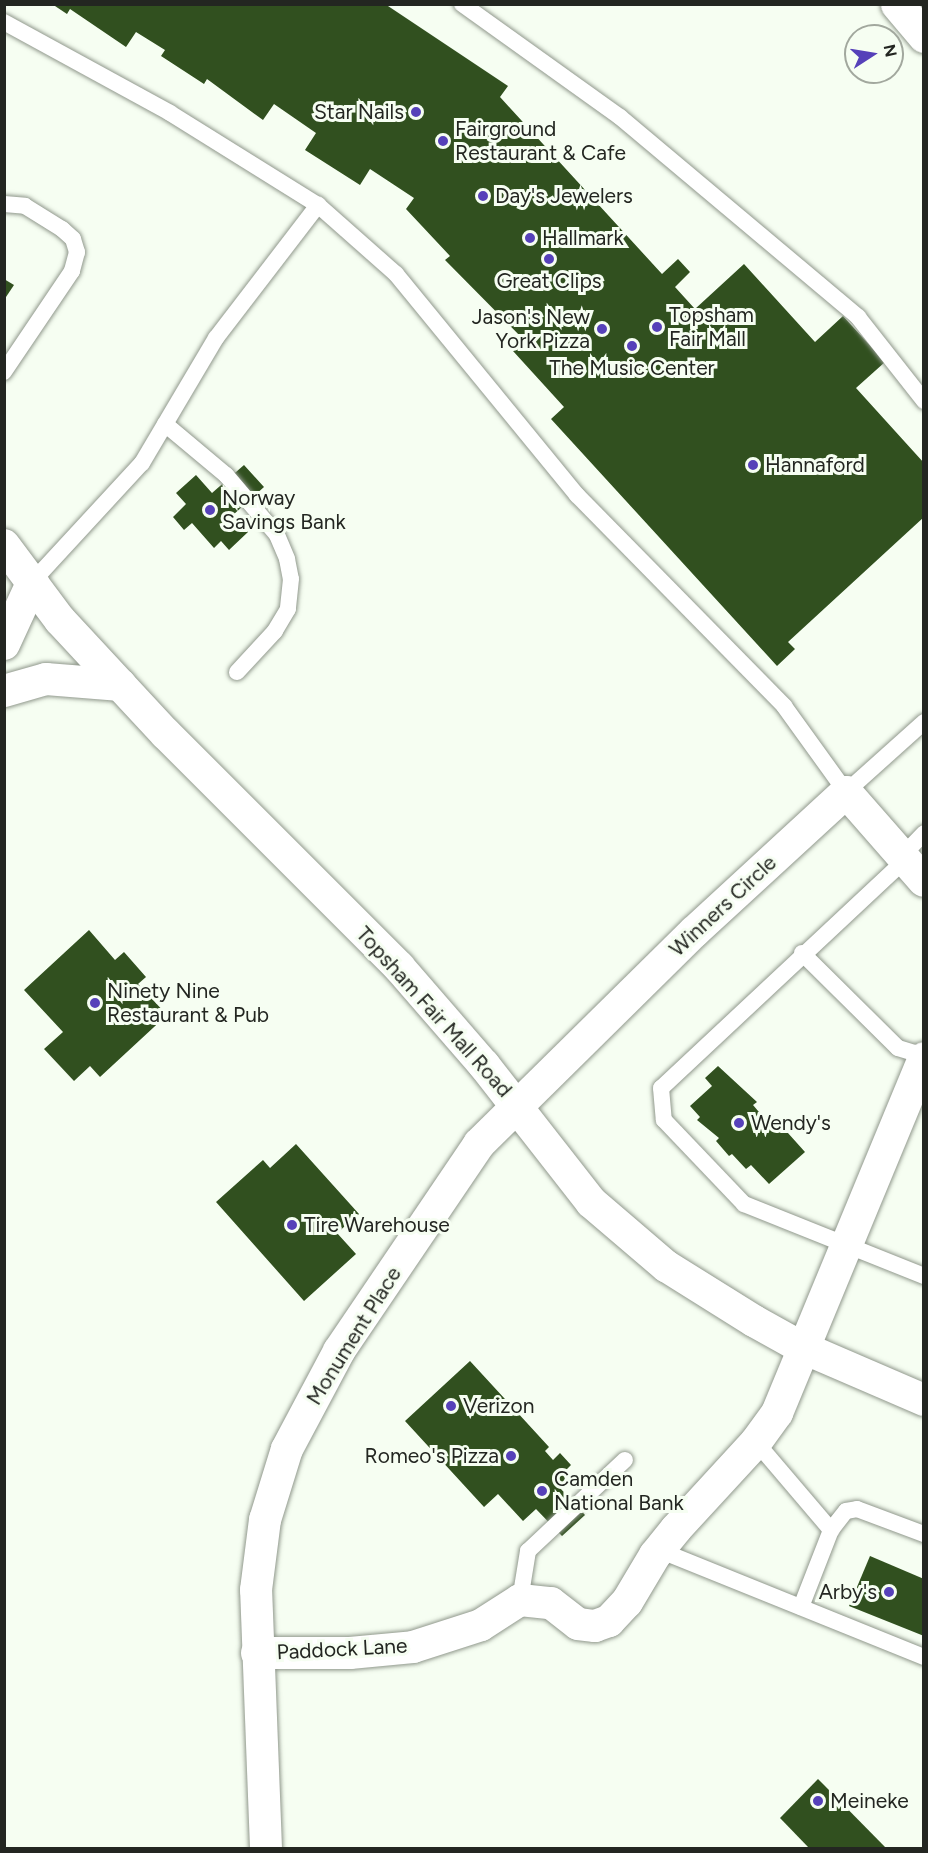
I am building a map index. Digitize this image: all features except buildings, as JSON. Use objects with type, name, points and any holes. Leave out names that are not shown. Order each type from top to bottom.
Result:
[{"type":"highway","points":[[897,4],[924,36]]},
{"type":"street","name":"Topsham Fair Mall Road","points":[[4,545],[60,620],[399,967],[516,1105],[591,1202],[666,1266],[801,1347],[924,1400]]},
{"type":"street","points":[[4,645],[33,581]]},
{"type":"street","points":[[4,691],[46,679],[121,685]]},
{"type":"street","points":[[846,792],[910,866]]},
{"type":"street","name":"Winners Circle","points":[[516,1105],[846,792]]},
{"type":"street","points":[[520,1600],[551,1603],[578,1624],[595,1626],[609,1621],[627,1602],[659,1550],[756,1442],[777,1413],[801,1347],[924,1057]]},
{"type":"street","name":"Monument Place","points":[[266,1848],[256,1590],[265,1520],[286,1449],[339,1352],[479,1144],[516,1105]]},
{"type":"street","name":"Paddock Lane","points":[[257,1653],[359,1652],[413,1647],[481,1625],[520,1600]]},
{"type":"lane","points":[[462,4],[620,117],[858,317],[924,401]]},
{"type":"lane","points":[[4,22],[170,113],[318,205],[396,274],[577,495],[784,705],[846,792],[924,722]]},
{"type":"lane","points":[[4,204],[25,206],[62,229],[73,239],[77,252],[72,271],[4,372]]},
{"type":"lane","points":[[33,581],[142,463],[216,339],[318,205]]},
{"type":"lane","points":[[165,424],[226,475],[277,535],[287,559],[291,579],[288,609],[275,632],[237,672]]},
{"type":"lane","points":[[924,833],[910,866],[802,953],[661,1088],[664,1120],[744,1204],[846,1242],[924,1276]]},
{"type":"lane","points":[[802,953],[898,1048],[924,1057]]},
{"type":"lane","points":[[756,1442],[831,1530]]},
{"type":"lane","points":[[520,1600],[528,1551],[625,1460]]},
{"type":"lane","points":[[801,1607],[831,1530],[846,1511],[857,1509],[924,1534]]},
{"type":"lane","points":[[659,1550],[924,1657]]},
{"type":"place","name":"Star Nails","points":[[416,112]]},
{"type":"place","name":"Fairground Restaurant & Cafe","points":[[443,141]]},
{"type":"place","name":"Day's Jewelers","points":[[483,196]]},
{"type":"place","name":"Hallmark","points":[[530,238]]},
{"type":"place","name":"Great Clips","points":[[549,259]]},
{"type":"place","name":"Topsham Fair Mall","points":[[657,327]]},
{"type":"place","name":"Jason's New York Pizza","points":[[602,329]]},
{"type":"place","name":"The Music Center","points":[[632,346]]},
{"type":"place","name":"Hannaford","points":[[753,465]]},
{"type":"place","name":"Norway Savings Bank","points":[[210,510]]},
{"type":"place","name":"Ninety Nine Restaurant & Pub","points":[[95,1003]]},
{"type":"place","name":"Wendy's","points":[[739,1123]]},
{"type":"place","name":"Tire Warehouse","points":[[292,1225]]},
{"type":"place","name":"Verizon","points":[[451,1406]]},
{"type":"place","name":"Romeo's Pizza","points":[[511,1456]]},
{"type":"place","name":"Camden National Bank","points":[[542,1491]]},
{"type":"place","name":"Arby's","points":[[889,1592]]},
{"type":"place","name":"Meineke","points":[[818,1801]]}]
